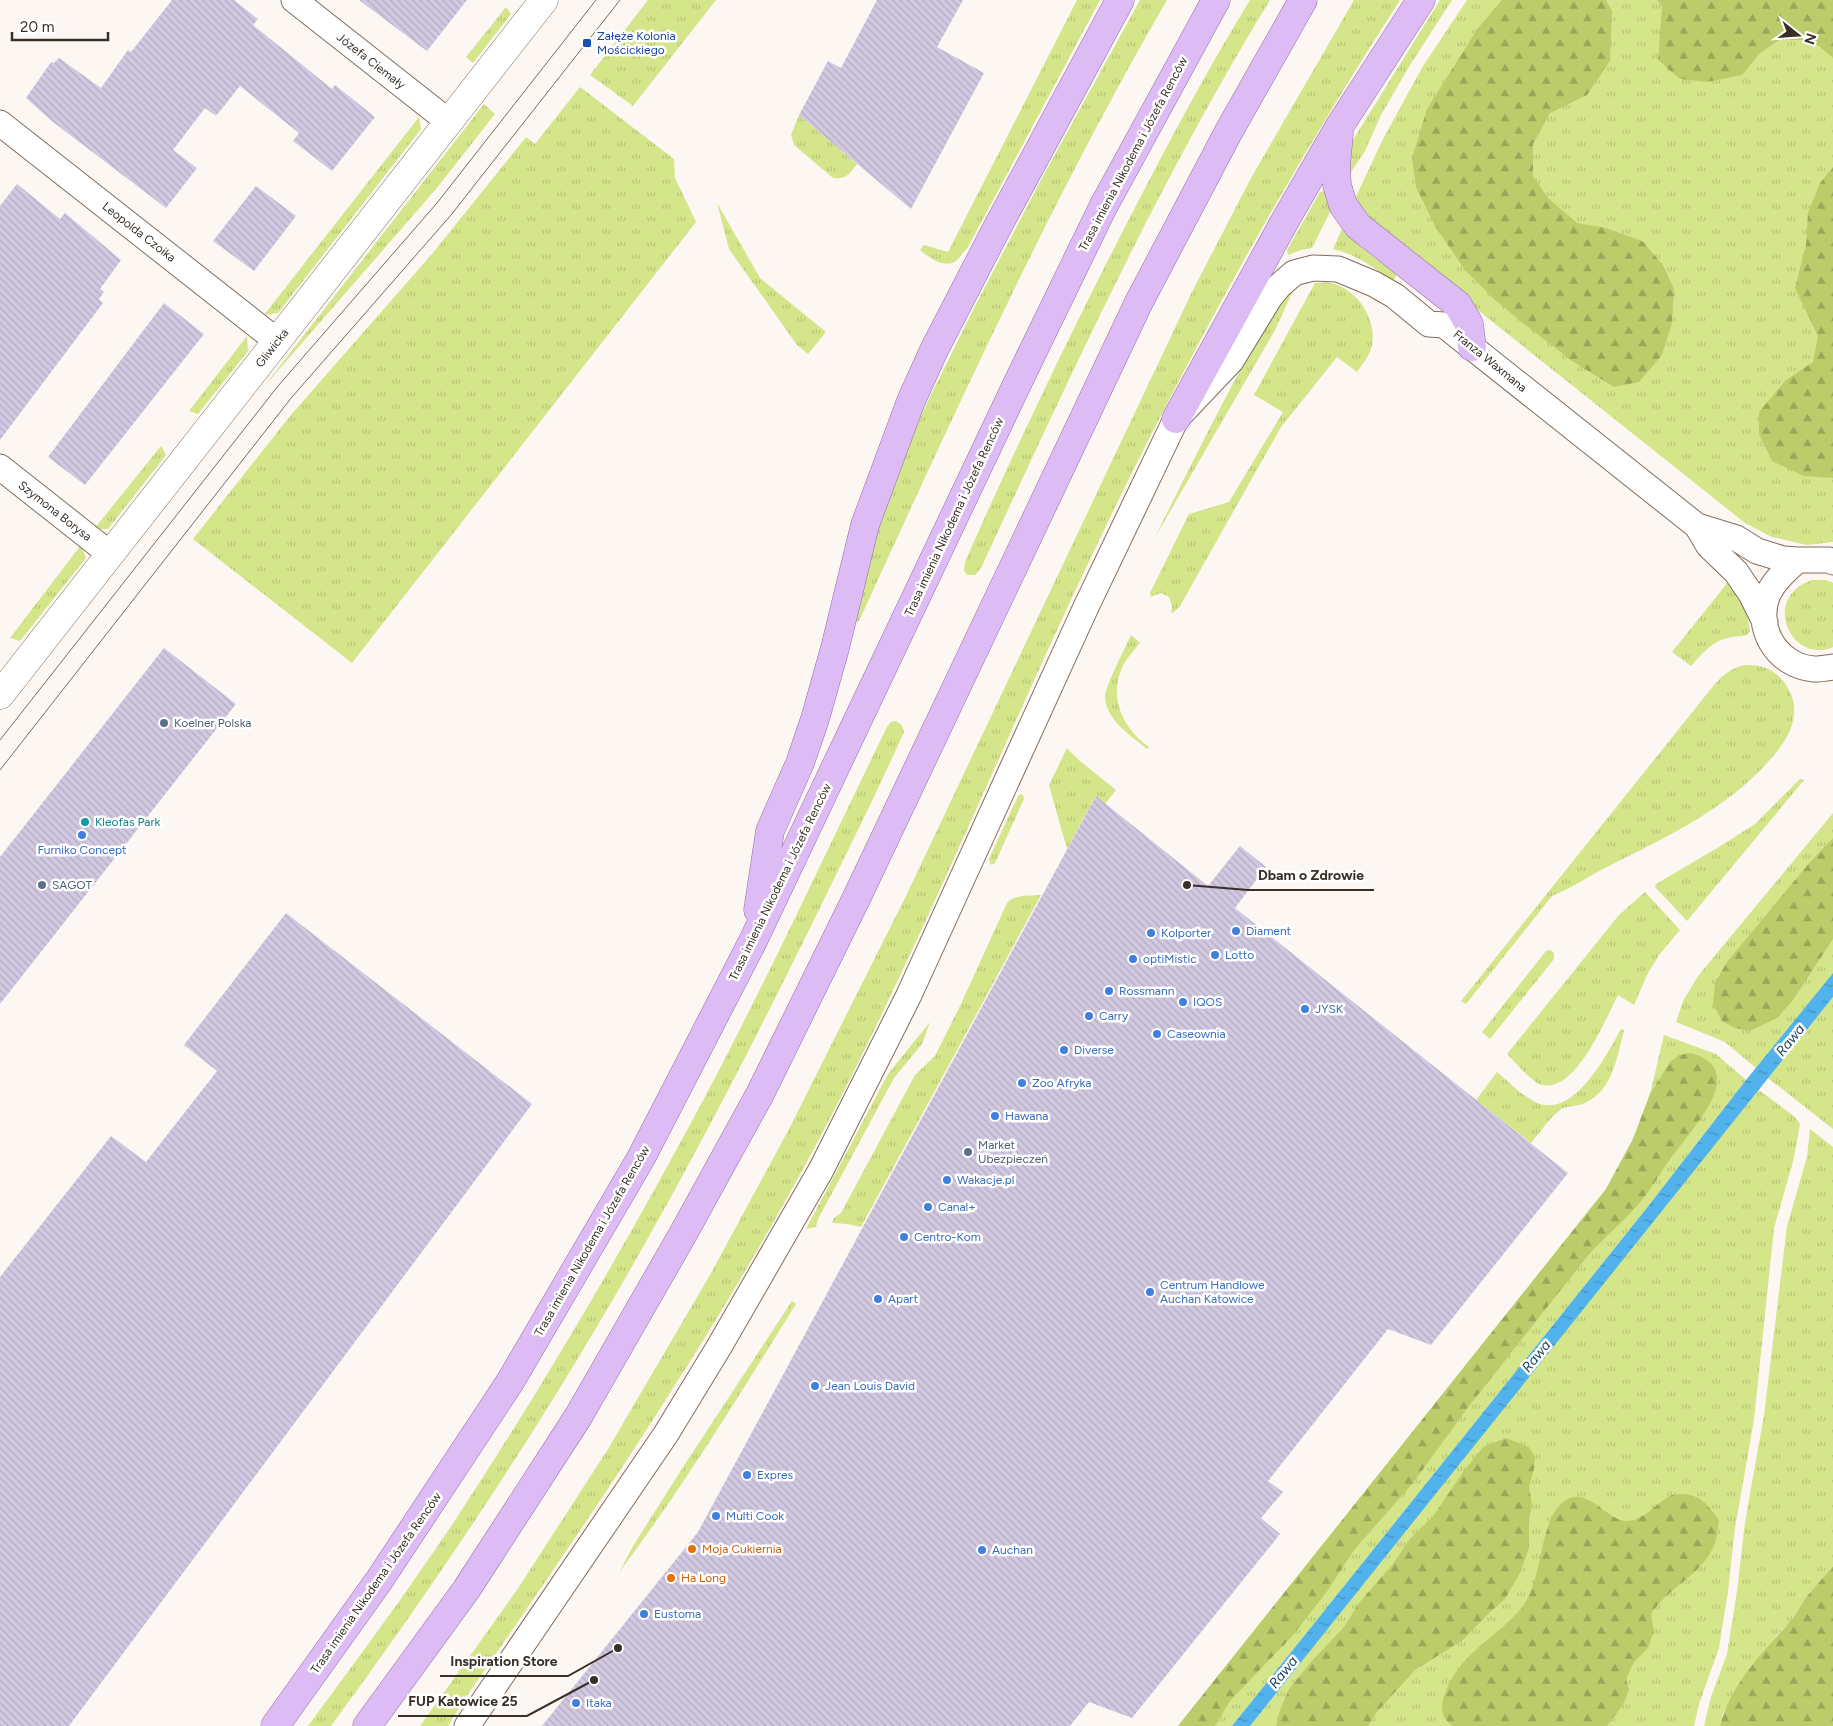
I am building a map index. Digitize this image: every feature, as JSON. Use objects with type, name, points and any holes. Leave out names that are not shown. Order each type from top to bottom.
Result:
[{"type":"main road","points":[[752,941],[770,831],[800,762],[815,719],[835,648],[865,524],[911,401],[934,350],[983,254],[1120,0]]},
{"type":"main road","name":"Trasa imienia Nikodema i Józefa Renców","points":[[275,1726],[380,1579],[510,1382],[641,1158],[752,941],[1103,207],[1216,0]]},
{"type":"main road","points":[[367,1726],[466,1590],[578,1417],[684,1234],[760,1094],[852,908],[1139,302],[1229,131],[1303,0]]},
{"type":"main road","points":[[1176,419],[1252,279],[1339,127],[1420,0]]},
{"type":"main road","points":[[1339,127],[1337,178],[1343,205],[1358,226],[1458,305],[1469,324],[1472,347]]},
{"type":"street","name":"Józefa Ciemały","points":[[294,0],[449,122]]},
{"type":"street","name":"Gliwicka","points":[[0,695],[544,0]]},
{"type":"street","name":"Leopolda Czoika","points":[[0,122],[277,341]]},
{"type":"street","name":"Franza Waxmana","points":[[467,1726],[666,1434],[719,1348],[821,1170],[909,995],[1086,607],[1176,419],[1231,362],[1279,286],[1294,273],[1313,268],[1338,269],[1357,276],[1394,296],[1429,324],[1444,325],[1697,526]]},
{"type":"street","name":"Szymona Borysa","points":[[0,467],[110,554]]},
{"type":"street","points":[[1697,526],[1736,538],[1758,551],[1783,559],[1832,560]]},
{"type":"street","points":[[1697,526],[1709,546],[1736,572],[1751,594],[1765,622]]},
{"type":"street","points":[[1798,560],[1776,581],[1768,593],[1764,608],[1769,642],[1783,657],[1798,665],[1814,669],[1833,667]]},
{"type":"green space","points":[[648,0],[716,0],[633,106],[590,75]]},
{"type":"green space","points":[[1077,0],[1100,0],[968,247],[953,263],[938,262],[920,250],[924,245],[948,252]]},
{"type":"green space","points":[[1140,0],[1167,0],[1083,152],[1044,229],[968,385],[859,621],[856,622],[854,620],[873,543],[908,445],[925,407],[1042,178]]},
{"type":"green space","points":[[1250,0],[1270,0],[1229,68],[1153,209],[1082,352],[981,568],[975,575],[967,575],[964,570],[965,562],[1084,308],[1173,134]]},
{"type":"green space","points":[[1354,0],[1400,0],[1311,143],[1188,363],[1076,589],[907,962],[847,1085],[805,1165],[715,1321],[667,1397],[448,1726],[420,1726],[517,1590],[608,1449],[710,1275],[789,1129],[905,898],[1192,292],[1251,178]]},
{"type":"green space","points":[[1440,0],[1452,0],[1410,65],[1381,115],[1365,151],[1345,181],[1351,143]]},
{"type":"green space","points":[[1467,0],[1833,0],[1833,542],[1807,545],[1772,537],[1745,523],[1366,221],[1353,203],[1383,139],[1423,66]]},
{"type":"green space","points":[[1502,0],[1606,0],[1612,11],[1610,61],[1587,95],[1550,113],[1533,144],[1533,176],[1548,198],[1577,223],[1606,228],[1642,241],[1663,265],[1674,289],[1672,323],[1662,355],[1639,382],[1614,387],[1572,361],[1493,298],[1465,270],[1435,226],[1416,187],[1412,158],[1427,109],[1478,28]]},
{"type":"green space","points":[[1657,0],[1833,0],[1833,58],[1812,40],[1779,40],[1759,54],[1742,75],[1707,82],[1680,79],[1658,60],[1662,7]]},
{"type":"green space","points":[[506,7],[511,14],[473,63],[466,57]]},
{"type":"green space","points":[[580,87],[674,159],[675,178],[696,222],[352,663],[193,539],[290,416],[432,254],[526,137],[535,144]]},
{"type":"green space","points":[[484,104],[495,114],[436,189],[262,389]]},
{"type":"green space","points":[[799,115],[857,164],[844,177],[833,178],[794,145],[791,135]]},
{"type":"green space","points":[[419,117],[421,129],[278,313],[264,315]]},
{"type":"green space","points":[[1833,167],[1833,478],[1804,476],[1772,461],[1759,434],[1759,412],[1786,380],[1813,362],[1818,336],[1795,288],[1806,245],[1808,213],[1820,183]]},
{"type":"green space","points":[[1320,192],[1326,193],[1331,210],[1312,248],[1288,255],[1287,250]]},
{"type":"green space","points":[[717,203],[760,278],[826,332],[808,354],[797,345],[729,249]]},
{"type":"green space","points":[[1342,229],[1364,250],[1396,274],[1395,279],[1390,280],[1363,261],[1333,249]]},
{"type":"green space","points":[[1315,283],[1328,283],[1340,286],[1349,291],[1363,306],[1368,315],[1373,335],[1370,352],[1357,372],[1337,357],[1281,427],[1180,606],[1171,613],[1172,606],[1169,597],[1161,593],[1151,597],[1150,593],[1189,514],[1229,502],[1283,412],[1254,395]]},
{"type":"green space","points":[[1293,291],[1275,330],[1154,539],[1255,343],[1277,308]]},
{"type":"green space","points":[[247,336],[248,351],[198,414],[189,411]]},
{"type":"green space","points":[[161,446],[166,455],[108,529],[94,529]]},
{"type":"green space","points":[[81,545],[86,558],[20,641],[10,638]]},
{"type":"green space","points":[[1713,564],[1727,573],[1747,613],[1750,631],[1747,635],[1729,637],[1716,642],[1691,666],[1672,652],[1729,581],[1710,566]]},
{"type":"green space","points":[[1811,580],[1826,580],[1833,583],[1833,647],[1820,650],[1808,648],[1798,642],[1790,633],[1786,622],[1785,610],[1788,598],[1799,587]]},
{"type":"green space","points":[[1131,635],[1140,643],[1125,662],[1117,686],[1117,698],[1124,720],[1139,739],[1149,747],[1147,749],[1120,726],[1109,712],[1106,704],[1105,696],[1108,684]]},
{"type":"green space","points":[[1745,665],[1760,666],[1772,671],[1782,680],[1790,692],[1793,701],[1794,717],[1789,733],[1775,754],[1739,790],[1698,819],[1552,896],[1466,1004],[1461,1001],[1714,685],[1728,672]]},
{"type":"green space","points":[[895,721],[901,724],[904,732],[780,989],[689,1164],[592,1335],[504,1477],[448,1561],[331,1726],[308,1726],[444,1536],[495,1459],[586,1310],[724,1061],[887,727],[891,722]]},
{"type":"green space","points":[[1067,748],[1116,790],[1105,804],[1095,797],[1067,849],[1049,785]]},
{"type":"green space","points":[[1800,779],[1804,780],[1687,921],[1655,887],[1656,884],[1755,824]]},
{"type":"green space","points":[[1021,794],[1024,799],[995,863],[991,865],[989,859],[1018,796]]},
{"type":"green space","points":[[1833,813],[1833,973],[1756,1068],[1725,1042],[1676,1022],[1683,1001],[1698,976]]},
{"type":"green space","points":[[1833,838],[1833,939],[1793,1000],[1777,1018],[1750,1031],[1735,1028],[1722,1021],[1713,1004],[1715,983],[1727,962],[1810,862]]},
{"type":"green space","points":[[1645,892],[1680,930],[1659,955],[1647,975],[1634,1005],[1618,995],[1598,1036],[1578,1066],[1567,1078],[1555,1084],[1542,1085],[1538,1083],[1507,1054],[1619,915]]},
{"type":"green space","points":[[1041,895],[861,1227],[832,1223],[834,1218],[841,1213],[915,1075],[935,1056],[1007,903],[1018,897]]},
{"type":"green space","points":[[1550,950],[1554,953],[1554,959],[1490,1039],[1482,1032],[1546,951]]},
{"type":"green space","points":[[1833,997],[1833,1129],[1768,1078]]},
{"type":"green space","points":[[930,1022],[922,1044],[894,1078],[818,1219],[816,1227],[806,1229],[888,1074]]},
{"type":"green space","points":[[1621,1029],[1624,1030],[1616,1062],[1602,1090],[1585,1103],[1562,1109],[1551,1118],[1531,1143],[1476,1100],[1497,1072],[1521,1093],[1537,1103],[1551,1105],[1564,1101],[1577,1093],[1588,1081]]},
{"type":"green space","points":[[1664,1035],[1716,1054],[1746,1080],[1646,1209],[1232,1726],[1178,1726],[1606,1189],[1633,1139],[1650,1094]]},
{"type":"green space","points":[[1691,1053],[1704,1058],[1714,1067],[1717,1086],[1707,1109],[1646,1195],[1631,1213],[1586,1258],[1466,1410],[1413,1483],[1354,1550],[1328,1590],[1294,1634],[1230,1701],[1215,1726],[1178,1726],[1606,1189],[1633,1139],[1650,1094],[1670,1062],[1679,1055]]},
{"type":"green space","points":[[1759,1090],[1795,1117],[1800,1124],[1794,1158],[1774,1228],[1754,1420],[1735,1528],[1719,1648],[1699,1704],[1694,1726],[1250,1726],[1681,1185]]},
{"type":"green space","points":[[1810,1129],[1833,1147],[1833,1566],[1743,1679],[1723,1713],[1720,1726],[1704,1726],[1711,1697],[1727,1654],[1745,1522],[1764,1415],[1787,1226],[1807,1157]]},
{"type":"green space","points":[[792,1301],[796,1304],[733,1406],[667,1506],[620,1571],[633,1546],[687,1461]]},
{"type":"green space","points":[[1506,1438],[1529,1447],[1535,1457],[1529,1486],[1532,1505],[1529,1519],[1529,1548],[1520,1573],[1505,1599],[1463,1640],[1415,1670],[1377,1712],[1368,1726],[1276,1726],[1280,1710],[1289,1689],[1344,1627],[1359,1603],[1393,1564],[1409,1540],[1434,1515],[1463,1472],[1483,1447]]},
{"type":"green space","points":[[1684,1494],[1701,1500],[1719,1520],[1715,1543],[1710,1554],[1702,1564],[1658,1604],[1651,1614],[1654,1631],[1648,1648],[1634,1662],[1626,1679],[1629,1690],[1623,1705],[1607,1726],[1453,1726],[1446,1720],[1442,1706],[1450,1682],[1466,1659],[1509,1621],[1528,1598],[1534,1584],[1550,1521],[1557,1509],[1566,1500],[1582,1497],[1590,1500],[1612,1516],[1627,1521],[1639,1518],[1670,1496]]},
{"type":"green space","points":[[1833,1566],[1833,1726],[1720,1726],[1731,1697],[1748,1671],[1791,1621],[1808,1595]]},
{"type":"water","name":"Rawa","points":[[1833,973],[1833,997],[1250,1726],[1232,1726],[1646,1209],[1746,1080]]},
{"type":"building","points":[[172,0],[234,0],[258,19],[253,25],[332,89],[335,85],[375,117],[332,171],[293,141],[299,133],[240,86],[216,116],[205,108],[173,150],[197,168],[166,208],[53,122],[26,98],[51,62],[54,63],[59,58],[101,88],[128,50],[131,52]]},
{"type":"building","points":[[359,0],[467,0],[427,51]]},
{"type":"building","points":[[877,0],[963,0],[937,47],[984,73],[911,209],[799,115],[828,61],[841,68]]},
{"type":"building","points":[[17,184],[60,219],[65,213],[121,260],[100,289],[104,292],[99,299],[103,303],[0,440],[0,206]]},
{"type":"building","points":[[256,186],[296,216],[254,271],[213,241]]},
{"type":"building","points":[[164,303],[204,334],[85,485],[48,457]]},
{"type":"building","name":"Kleofas Park","points":[[164,648],[236,704],[0,1004],[0,857]]},
{"type":"building","name":"Centrum Handlowe Auchan Katowice","points":[[1096,796],[1208,886],[1240,846],[1266,867],[1235,908],[1568,1173],[1431,1345],[1388,1329],[1268,1481],[1283,1492],[1261,1518],[1280,1534],[1132,1718],[1089,1702],[1070,1726],[542,1726],[698,1532]]},
{"type":"building","points":[[286,913],[532,1104],[69,1726],[0,1726],[0,1277],[111,1136],[146,1162],[217,1071],[184,1045]]},
{"type":"tram line","points":[[0,740],[278,386],[437,203],[596,0]]},
{"type":"tram line","points":[[0,770],[292,397],[451,215],[620,0]]},
{"type":"place","name":"Załęże Kolonia Mościckiego","points":[[587,43]]},
{"type":"place","name":"Koelner Polska","points":[[164,723]]},
{"type":"place","name":"Kleofas Park","points":[[85,822]]},
{"type":"place","name":"Furniko Concept","points":[[82,835]]},
{"type":"place","name":"SAGOT","points":[[42,885]]},
{"type":"place","name":"Dbam o Zdrowie","points":[[1187,885]]},
{"type":"place","name":"Diament","points":[[1236,931]]},
{"type":"place","name":"Kolporter","points":[[1151,933]]},
{"type":"place","name":"Lotto","points":[[1215,955]]},
{"type":"place","name":"optiMistic","points":[[1133,959]]},
{"type":"place","name":"Rossmann","points":[[1109,991]]},
{"type":"place","name":"IQOS","points":[[1183,1002]]},
{"type":"place","name":"JYSK","points":[[1305,1009]]},
{"type":"place","name":"Carry","points":[[1089,1016]]},
{"type":"place","name":"Caseownia","points":[[1157,1034]]},
{"type":"place","name":"Diverse","points":[[1064,1050]]},
{"type":"place","name":"Zoo Afryka","points":[[1022,1083]]},
{"type":"place","name":"Hawana","points":[[995,1116]]},
{"type":"place","name":"Market Ubezpieczeń","points":[[968,1152]]},
{"type":"place","name":"Wakacje.pl","points":[[947,1180]]},
{"type":"place","name":"Canal+","points":[[928,1207]]},
{"type":"place","name":"Centro-Kom","points":[[904,1237]]},
{"type":"place","name":"Centrum Handlowe Auchan Katowice","points":[[1150,1292]]},
{"type":"place","name":"Apart","points":[[878,1299]]},
{"type":"place","name":"Jean Louis David","points":[[815,1386]]},
{"type":"place","name":"Expres","points":[[747,1475]]},
{"type":"place","name":"Multi Cook","points":[[716,1516]]},
{"type":"place","name":"Moja Cukiernia","points":[[692,1549]]},
{"type":"place","name":"Auchan","points":[[982,1550]]},
{"type":"place","name":"Ha Long","points":[[671,1578]]},
{"type":"place","name":"Eustoma","points":[[644,1614]]},
{"type":"place","name":"Inspiration Store","points":[[618,1648]]},
{"type":"place","name":"FUP Katowice 25","points":[[594,1680]]},
{"type":"place","name":"Itaka","points":[[576,1703]]}]
